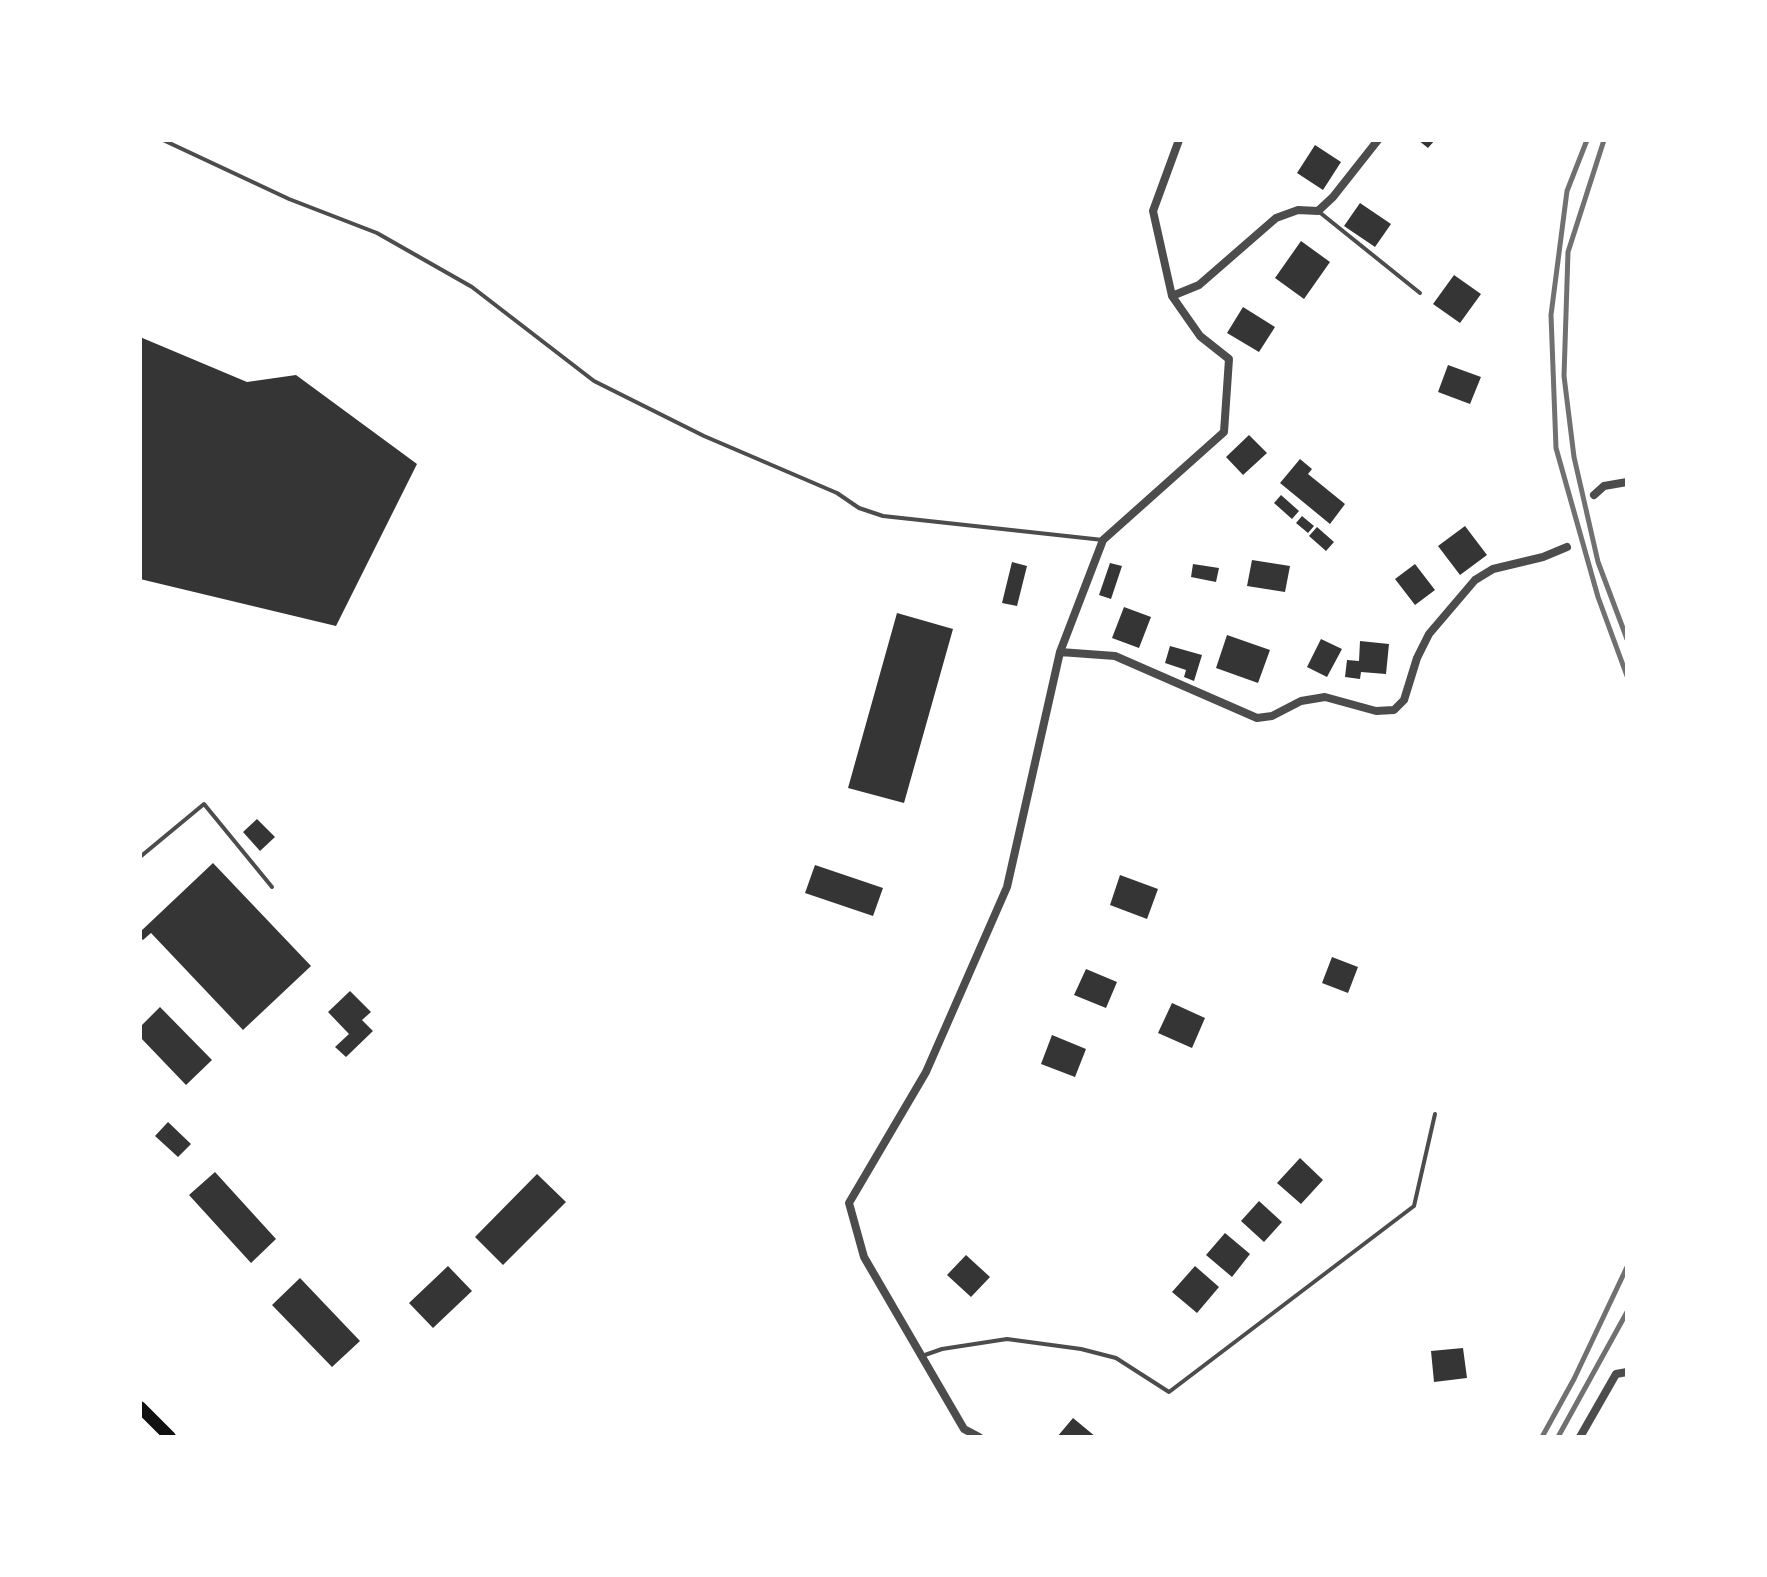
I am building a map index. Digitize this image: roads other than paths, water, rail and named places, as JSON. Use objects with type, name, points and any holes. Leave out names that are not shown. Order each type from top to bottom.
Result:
[{"type":"main road","points":[[140,1407],[170,1437]]},
{"type":"street","points":[[979,1437],[964,1429],[864,1257],[849,1203],[926,1072],[1007,887],[1060,652],[1103,540],[1224,432],[1229,359],[1200,336],[1172,296],[1153,211],[1179,140]]},
{"type":"street","points":[[1172,296],[1199,285],[1276,218],[1298,210],[1318,211],[1333,197],[1378,140]]},
{"type":"street","points":[[1594,495],[1604,486],[1627,482]]},
{"type":"street","points":[[1060,652],[1115,656],[1257,718],[1272,716],[1301,701],[1325,697],[1376,711],[1394,710],[1404,700],[1417,658],[1429,634],[1475,580],[1493,569],[1543,557],[1567,547]]},
{"type":"street","points":[[1580,1437],[1616,1374],[1627,1372]]},
{"type":"street","points":[[958,1437],[964,1429]]},
{"type":"lane","points":[[163,140],[289,199],[377,233],[472,287],[594,381],[704,436],[837,493],[859,508],[883,516],[1103,540]]},
{"type":"lane","points":[[1318,211],[1420,293]]},
{"type":"lane","points":[[140,857],[204,804],[272,887]]},
{"type":"lane","points":[[922,1356],[942,1349],[1007,1339],[1081,1349],[1116,1358],[1169,1392],[1414,1206],[1435,1114]]},
{"type":"railway","points":[[1587,140],[1567,191],[1551,315],[1556,448],[1598,597],[1627,676]]},
{"type":"railway","points":[[1604,140],[1568,252],[1564,376],[1574,457],[1598,562],[1627,639]]},
{"type":"railway","points":[[1542,1437],[1574,1379],[1627,1267]]},
{"type":"railway","points":[[1558,1437],[1627,1312]]}]
